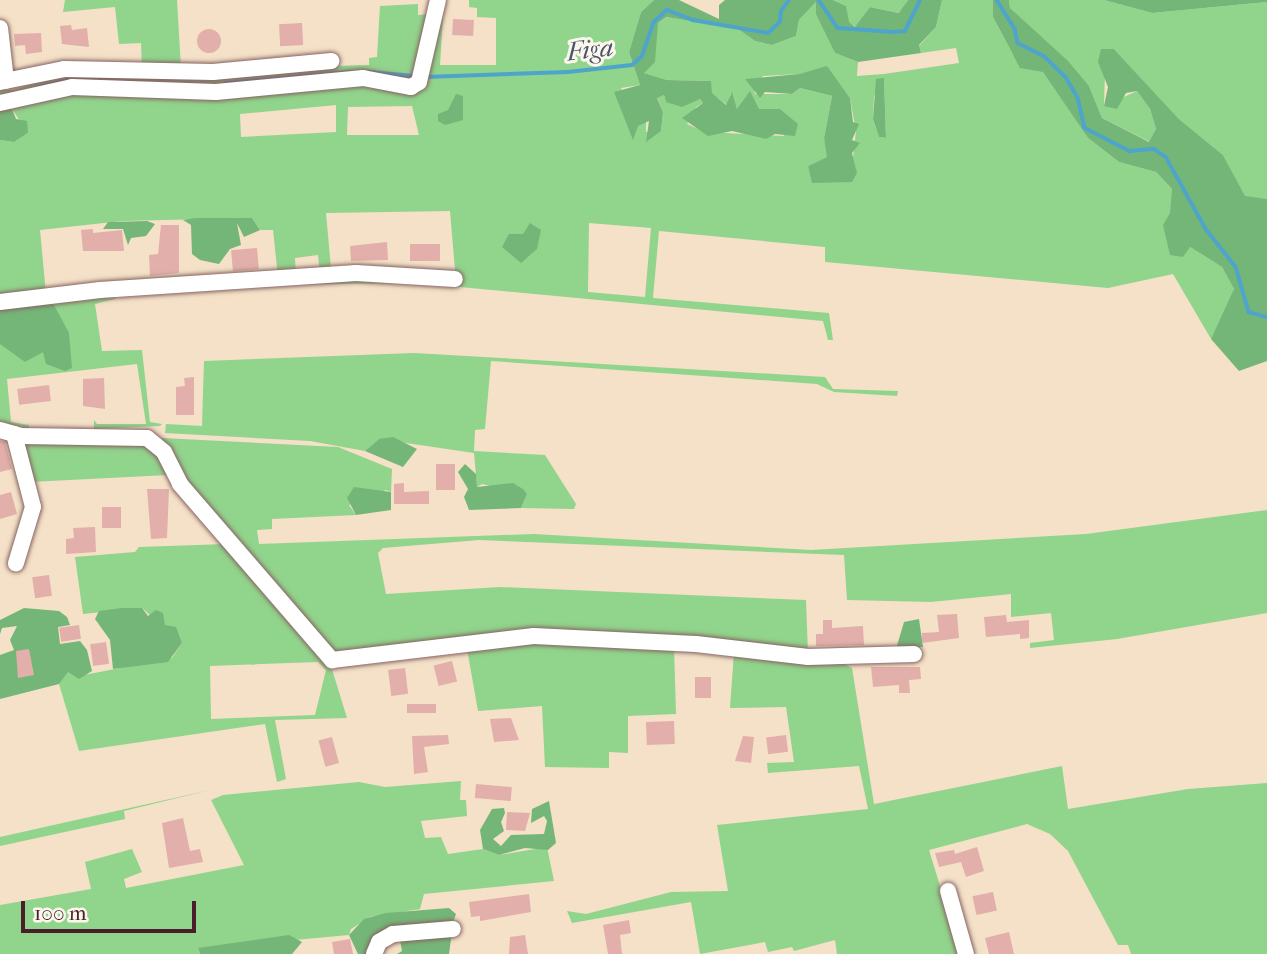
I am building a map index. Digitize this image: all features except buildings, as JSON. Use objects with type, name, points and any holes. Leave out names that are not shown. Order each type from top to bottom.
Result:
[{"type":"street","points":[[0,103],[72,87],[216,92],[363,78],[411,87],[419,82],[438,0]]},
{"type":"street","points":[[0,28],[3,82],[64,69],[213,72],[331,61]]},
{"type":"street","points":[[0,302],[100,290],[356,273],[455,279]]},
{"type":"street","points":[[16,564],[33,507],[7,432],[147,438],[163,452],[180,484],[262,574],[332,660],[534,636],[683,643],[808,657],[914,654]]},
{"type":"street","points":[[948,891],[966,954]]},
{"type":"street","points":[[374,954],[379,942],[393,934],[453,929]]},
{"type":"green space","points":[[65,0],[177,0],[181,68],[142,67],[141,43],[119,44],[115,7],[63,12]]},
{"type":"green space","points":[[444,0],[440,65],[496,65],[496,18],[477,17],[477,8],[469,7],[469,0],[654,0],[641,12],[629,52],[640,85],[621,88],[638,126],[646,120],[646,132],[661,131],[663,112],[657,97],[664,95],[666,102],[699,98],[703,103],[696,107],[687,124],[705,132],[784,136],[780,109],[737,109],[731,93],[727,105],[711,93],[711,81],[667,80],[644,73],[658,23],[668,17],[738,29],[755,41],[772,45],[796,36],[799,20],[816,2],[835,53],[858,62],[857,76],[959,63],[956,48],[921,53],[919,46],[936,27],[942,0],[993,0],[993,17],[1013,55],[1043,71],[1088,138],[1119,162],[1156,172],[1172,189],[1170,255],[1190,247],[1222,267],[1234,289],[1229,306],[1211,339],[1173,274],[1108,288],[825,262],[825,247],[659,231],[653,298],[829,313],[833,340],[828,340],[823,321],[418,283],[267,285],[378,277],[456,282],[450,211],[326,213],[331,268],[320,274],[318,255],[295,258],[296,276],[278,277],[273,230],[260,230],[252,218],[122,221],[40,230],[46,294],[0,300],[0,140],[14,142],[28,133],[12,109],[51,94],[363,81],[421,91]],"holes":[[[827,67],[850,98],[856,131],[851,176],[813,183],[808,166],[828,157],[824,138],[832,96],[800,88],[792,94],[755,94],[753,85],[763,76],[799,74]],[[884,78],[886,138],[879,137],[873,119],[874,96]],[[336,105],[336,132],[241,137],[240,114]],[[412,106],[419,135],[347,135],[348,107]],[[589,223],[651,228],[645,297],[588,292]]]},
{"type":"green space","points":[[654,0],[679,0],[719,19],[719,5],[725,0],[833,0],[846,6],[849,22],[855,27],[870,7],[899,13],[908,0],[942,0],[936,27],[919,45],[921,53],[858,62],[835,53],[816,14],[816,2],[799,20],[796,36],[772,45],[755,41],[738,29],[667,17],[658,23],[655,62],[644,73],[667,80],[711,81],[712,93],[726,105],[732,92],[737,109],[750,91],[759,109],[780,109],[798,124],[795,136],[775,134],[766,139],[732,131],[708,136],[682,118],[703,103],[700,99],[682,107],[666,102],[664,95],[657,98],[663,112],[661,131],[646,142],[649,121],[638,126],[633,140],[614,92],[640,85],[629,52],[641,12]]},
{"type":"green space","points":[[833,0],[908,0],[900,13],[870,7],[856,27],[848,22],[846,6]]},
{"type":"green space","points":[[993,0],[1009,0],[1010,8],[1068,61],[1089,86],[1102,118],[1149,142],[1156,129],[1150,109],[1137,91],[1126,93],[1117,109],[1104,106],[1108,87],[1098,62],[1101,49],[1114,49],[1179,119],[1223,155],[1245,196],[1267,199],[1267,361],[1239,371],[1211,339],[1234,289],[1222,267],[1190,247],[1183,257],[1170,255],[1163,225],[1170,213],[1172,189],[1156,172],[1119,162],[1088,138],[1043,72],[1020,68],[993,17]]},
{"type":"green space","points":[[1009,0],[1104,0],[1152,13],[1267,2],[1267,199],[1245,197],[1223,155],[1179,119],[1114,49],[1105,71],[1104,106],[1137,91],[1150,109],[1156,129],[1150,142],[1102,118],[1089,86],[1010,8]]},
{"type":"green space","points":[[1104,0],[1267,0],[1267,2],[1152,13]]},
{"type":"green space","points":[[418,4],[418,15],[431,14],[414,80],[120,87],[0,100],[0,90],[15,90],[61,74],[369,65],[369,58],[377,57],[380,6]]},
{"type":"green space","points":[[827,66],[850,98],[853,122],[859,124],[852,140],[860,143],[852,153],[857,173],[852,182],[812,183],[808,166],[827,157],[824,138],[832,96],[800,88],[792,94],[765,92],[760,98],[745,79],[799,74]]},
{"type":"green space","points":[[884,78],[886,138],[879,137],[873,119],[876,79]]},
{"type":"green space","points":[[456,94],[463,96],[463,120],[445,125],[438,121],[438,114],[448,110]]},
{"type":"green space","points":[[0,109],[12,109],[16,119],[27,121],[28,133],[14,142],[0,140]]},
{"type":"green space","points":[[252,218],[260,230],[244,237],[237,223],[241,245],[230,249],[219,264],[200,260],[192,254],[191,225],[183,220]]},
{"type":"green space","points":[[147,221],[155,224],[146,236],[131,238],[128,245],[123,229],[103,229],[108,222]]},
{"type":"green space","points":[[530,223],[541,230],[537,249],[521,263],[502,247],[509,234],[523,234]]},
{"type":"green space","points":[[117,293],[115,299],[95,304],[102,351],[142,350],[150,422],[162,424],[94,429],[94,420],[97,424],[146,424],[137,364],[7,379],[11,422],[29,425],[29,430],[0,425],[0,306]]},
{"type":"green space","points":[[48,303],[54,305],[69,333],[72,368],[65,371],[46,364],[43,352],[25,362],[0,344],[0,308]]},
{"type":"green space","points":[[414,353],[825,377],[833,389],[898,391],[897,396],[834,392],[817,384],[491,361],[485,429],[475,430],[474,451],[545,455],[576,504],[574,509],[521,508],[527,494],[482,484],[477,487],[474,453],[379,439],[365,451],[310,441],[165,433],[166,424],[202,426],[204,361]]},
{"type":"green space","points":[[393,437],[417,449],[403,467],[365,451],[379,439]]},
{"type":"green space","points":[[130,438],[155,449],[168,475],[30,482],[21,439]]},
{"type":"green space","points":[[162,438],[338,447],[392,469],[391,492],[386,490],[349,505],[356,515],[272,519],[272,529],[257,530],[259,544],[534,534],[811,550],[1086,534],[1267,510],[1267,613],[1117,639],[1030,648],[1030,643],[1054,640],[1051,613],[1011,617],[1011,594],[931,602],[847,600],[844,555],[479,540],[383,548],[378,553],[386,594],[500,587],[806,600],[808,654],[605,634],[332,654],[199,505],[160,445]]},
{"type":"green space","points":[[465,464],[476,474],[477,487],[513,483],[523,489],[527,494],[521,508],[469,510],[464,497],[468,489],[458,472]]},
{"type":"green space","points":[[354,487],[391,492],[391,510],[356,515],[347,498]]},
{"type":"green space","points":[[227,544],[331,666],[347,718],[275,720],[286,779],[277,782],[265,724],[79,751],[59,684],[63,676],[68,671],[84,675],[172,658],[182,643],[142,608],[83,614],[75,557],[135,552],[139,547]],"holes":[[[318,662],[326,670],[315,715],[211,719],[210,666]]]},
{"type":"green space","points":[[24,608],[59,611],[67,617],[70,625],[58,627],[60,644],[80,641],[87,650],[92,671],[79,679],[68,672],[59,684],[0,699],[0,655],[14,650],[10,640],[17,626],[2,628],[0,634],[0,620]]},
{"type":"green space","points":[[142,608],[148,616],[156,610],[163,613],[165,625],[176,627],[182,643],[168,662],[113,669],[110,640],[95,619],[99,611]]},
{"type":"green space","points":[[919,619],[923,647],[896,649],[904,622]]},
{"type":"green space","points":[[538,640],[674,645],[676,714],[628,716],[628,753],[609,752],[609,768],[545,767],[542,706],[478,711],[467,649]]},
{"type":"green space","points":[[734,652],[839,661],[852,668],[874,804],[1062,766],[1068,809],[1188,789],[1267,783],[1267,954],[1131,954],[1128,945],[1118,945],[1068,851],[1050,834],[1027,824],[929,850],[961,954],[837,954],[835,940],[794,951],[792,947],[768,952],[765,942],[700,954],[691,902],[572,923],[567,911],[586,914],[671,892],[728,891],[717,825],[868,809],[859,766],[768,773],[767,763],[794,762],[786,707],[730,708]]},
{"type":"green space","points":[[461,781],[460,800],[466,800],[467,816],[421,821],[425,838],[441,837],[448,854],[483,849],[499,855],[547,847],[554,881],[424,894],[420,909],[370,917],[351,929],[349,935],[198,949],[200,954],[0,954],[0,905],[91,889],[85,862],[132,849],[142,872],[124,879],[126,888],[244,865],[211,800],[223,795],[359,782],[385,787]]},
{"type":"green space","points":[[210,790],[124,811],[125,819],[0,846],[0,837]]},
{"type":"green space","points":[[549,801],[556,843],[548,850],[525,848],[499,855],[483,849],[480,830],[492,809],[504,808],[501,822],[504,831],[493,839],[501,846],[511,835],[544,834],[547,821],[544,816],[531,823],[532,809]]},
{"type":"green space","points":[[449,908],[456,914],[452,925],[396,929],[371,954],[358,954],[349,935],[364,919],[386,913]]},
{"type":"green space","points":[[452,932],[449,954],[397,954],[402,951],[400,940]]},
{"type":"green space","points":[[289,935],[302,942],[292,954],[200,954],[198,948]]},
{"type":"waterway","name":"Figa","points":[[425,77],[568,72],[632,65],[642,56],[654,22],[667,10],[693,20],[768,33],[780,22],[781,11],[789,0]]},
{"type":"waterway","name":"Figa","points":[[819,0],[838,28],[894,32],[905,31],[920,0]]},
{"type":"waterway","points":[[997,0],[1015,29],[1018,43],[1045,57],[1066,77],[1078,98],[1085,128],[1130,151],[1154,149],[1166,157],[1206,229],[1236,267],[1249,312],[1267,317]]},
{"type":"waterway","name":"Figa","points":[[226,83],[350,72]]},
{"type":"waterway","name":"Figa","points":[[369,72],[415,76]]},
{"type":"waterway","name":"Figa","points":[[38,87],[68,80]]}]
